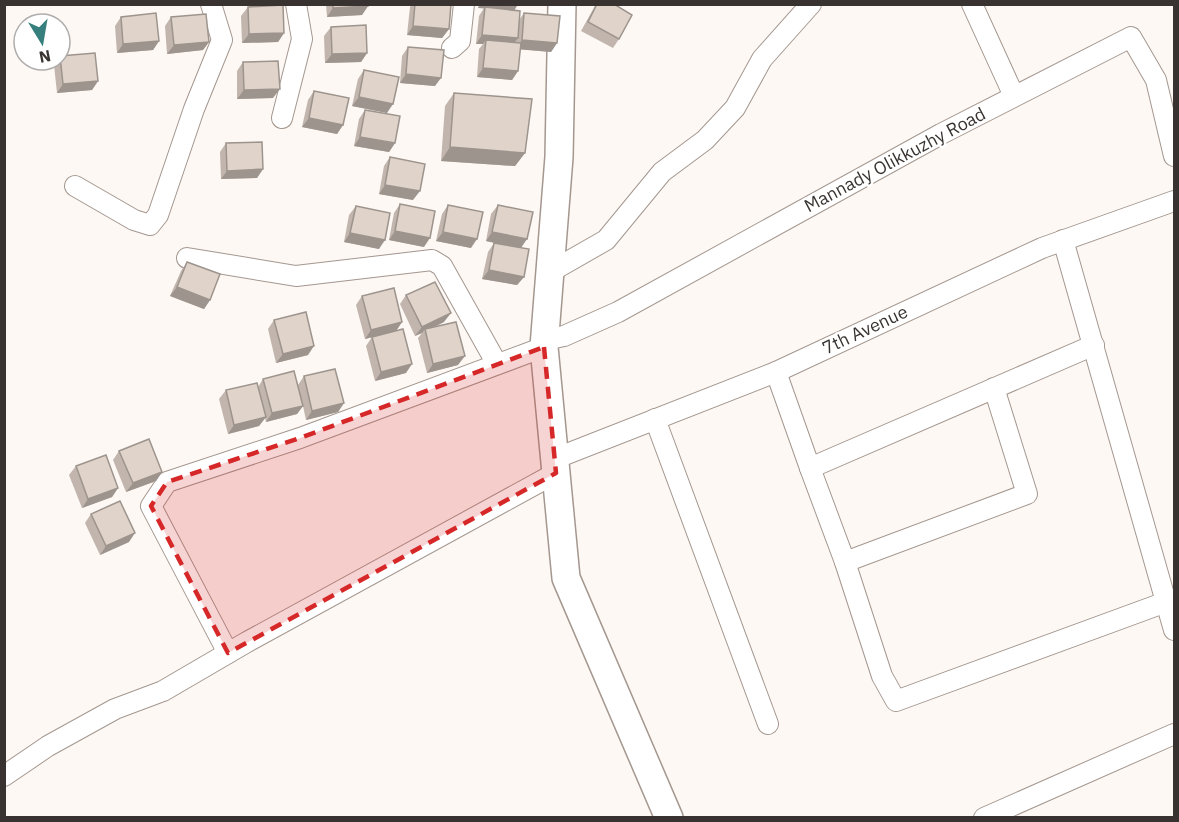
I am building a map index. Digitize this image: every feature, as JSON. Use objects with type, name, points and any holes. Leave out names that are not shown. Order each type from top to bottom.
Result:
[{"type":"main road","points":[[562,4],[560,158],[544,343],[566,578],[669,818]]},
{"type":"street","points":[[75,186],[125,216],[150,225],[162,206],[194,109],[222,40],[211,4]]},
{"type":"street","points":[[282,118],[302,39],[296,4]]},
{"type":"street","points":[[453,48],[460,41],[464,4]]},
{"type":"street","points":[[550,272],[606,240],[662,172],[705,140],[735,108],[762,59],[812,4]]},
{"type":"street","points":[[972,4],[1014,96]]},
{"type":"street","name":"Mannady Olikkuzhy Road","points":[[228,653],[151,506],[167,482],[300,438],[564,336],[658,292],[835,191],[1131,37],[1156,80],[1174,156]]},
{"type":"street","name":"7th Avenue","points":[[4,776],[48,746],[115,709],[163,691],[555,466],[655,419],[776,372],[1063,240],[1174,201]]},
{"type":"street","points":[[1063,240],[1174,630]]},
{"type":"street","points":[[187,258],[296,276],[432,260],[442,266],[497,363]]},
{"type":"street","points":[[810,468],[1094,345]]},
{"type":"street","points":[[776,372],[845,562],[882,676],[896,701],[1166,602]]},
{"type":"street","points":[[845,562],[1027,494],[994,388]]},
{"type":"street","points":[[655,419],[768,724]]},
{"type":"street","points":[[984,818],[1174,734]]},
{"type":"highlighted area","points":[[544,347],[556,473],[228,653],[151,506],[167,482],[300,438]]},
{"type":"building","points":[[333,4],[368,4],[368,6],[333,8]]},
{"type":"building","points":[[415,4],[451,4],[449,29],[413,26]]},
{"type":"building","points":[[597,4],[614,4],[632,15],[619,39],[588,22]]},
{"type":"building","points":[[283,5],[284,33],[249,34],[248,7]]},
{"type":"building","points":[[485,7],[520,11],[518,38],[482,35]]},
{"type":"building","points":[[156,13],[159,41],[123,44],[121,17]]},
{"type":"building","points":[[524,13],[560,16],[557,43],[522,40]]},
{"type":"building","points":[[206,14],[209,42],[174,45],[171,17]]},
{"type":"building","points":[[366,25],[367,53],[332,54],[331,27]]},
{"type":"building","points":[[486,40],[521,43],[518,71],[483,68]]},
{"type":"building","points":[[408,47],[444,50],[441,78],[406,74]]},
{"type":"building","points":[[95,53],[98,81],[63,84],[62,72],[72,72],[72,55]]},
{"type":"building","points":[[278,61],[280,89],[244,90],[243,62]]},
{"type":"building","points":[[364,70],[399,77],[393,104],[359,97]]},
{"type":"building","points":[[314,91],[349,98],[343,125],[309,118]]},
{"type":"building","points":[[454,93],[532,99],[525,153],[450,147]]},
{"type":"building","points":[[365,110],[400,116],[395,143],[360,137]]},
{"type":"building","points":[[262,142],[263,169],[227,171],[226,143]]},
{"type":"building","points":[[390,157],[425,164],[420,191],[385,185]]},
{"type":"building","points":[[400,204],[435,211],[430,238],[395,231]]},
{"type":"building","points":[[448,205],[483,212],[477,239],[443,232]]},
{"type":"building","points":[[498,205],[533,212],[527,239],[492,232]]},
{"type":"building","points":[[356,206],[390,213],[385,240],[350,233]]},
{"type":"building","points":[[494,243],[529,249],[524,277],[489,270]]},
{"type":"building","points":[[187,262],[220,274],[210,300],[177,287]]},
{"type":"building","points":[[435,282],[451,313],[422,327],[406,295]]},
{"type":"building","points":[[394,288],[402,322],[371,330],[362,296]]},
{"type":"building","points":[[306,312],[314,346],[283,354],[274,320]]},
{"type":"building","points":[[456,322],[465,356],[433,364],[425,329]]},
{"type":"building","points":[[403,329],[412,364],[381,372],[372,337]]},
{"type":"building","points":[[335,369],[344,403],[312,411],[304,376]]},
{"type":"building","points":[[294,371],[303,406],[272,413],[263,379]]},
{"type":"building","points":[[257,383],[266,417],[234,425],[226,390]]},
{"type":"building","points":[[149,439],[162,472],[133,483],[119,451]]},
{"type":"building","points":[[106,455],[118,488],[88,499],[76,466]]},
{"type":"building","points":[[120,501],[135,533],[106,546],[91,514]]}]
